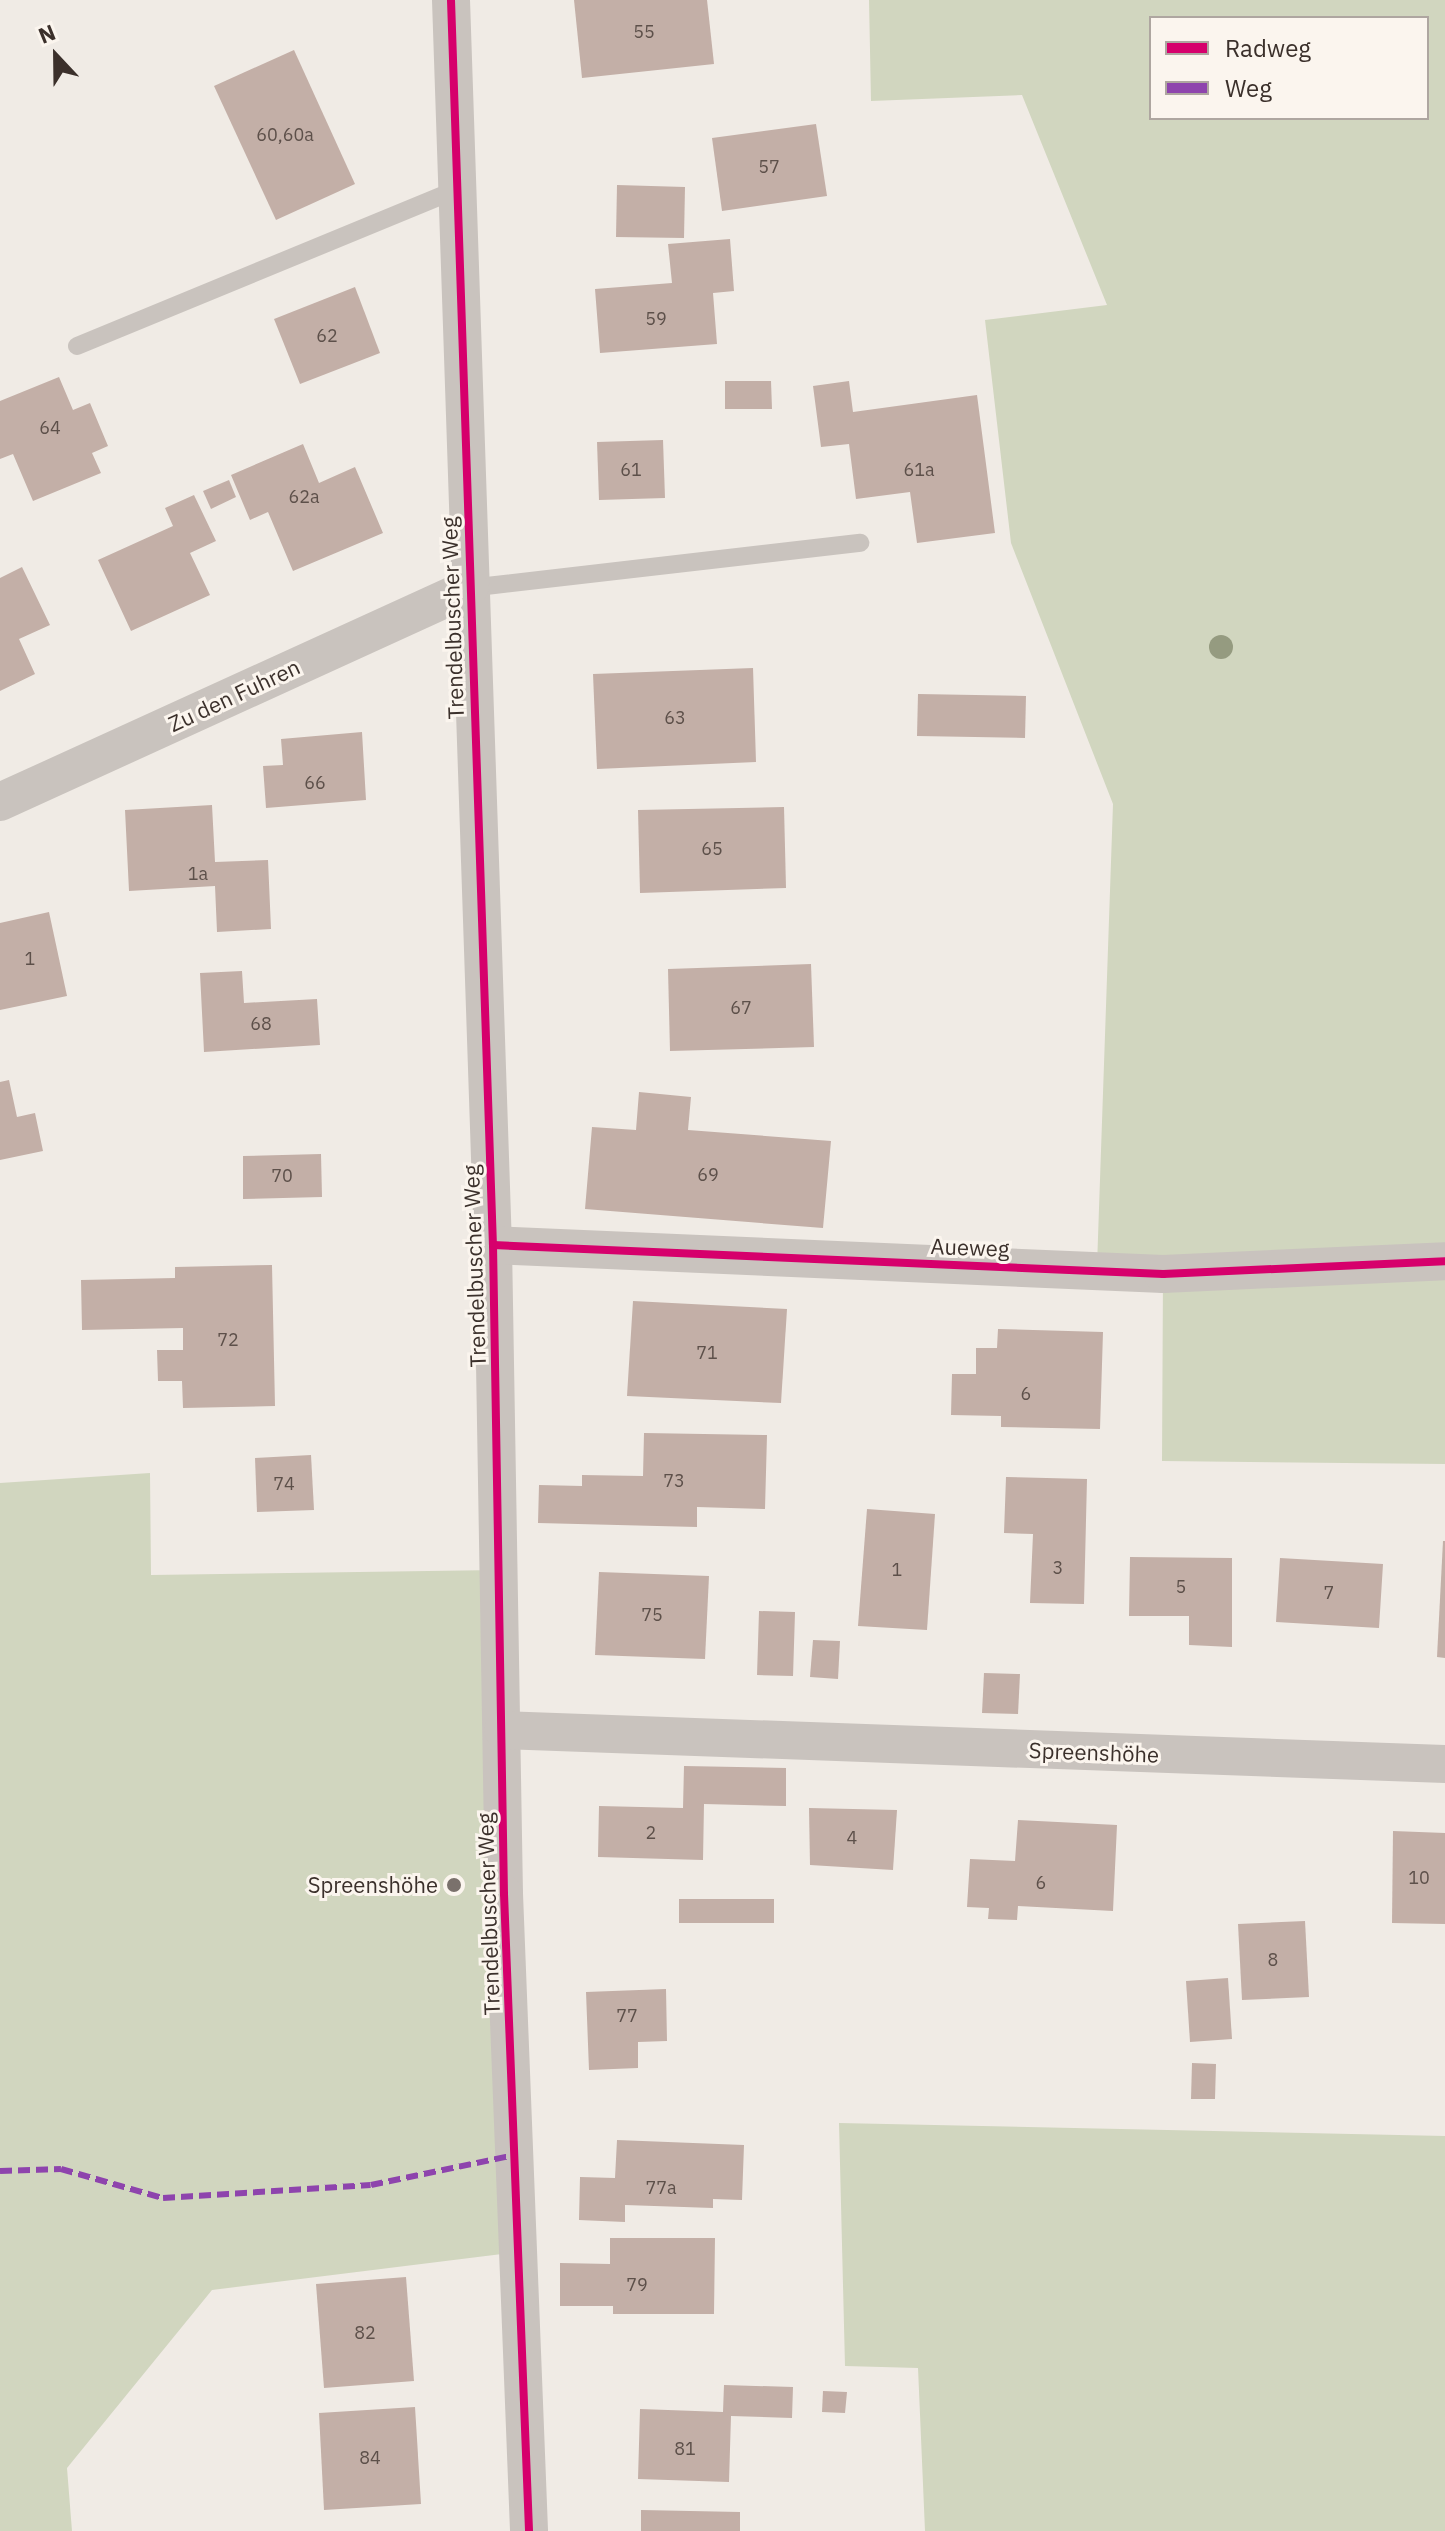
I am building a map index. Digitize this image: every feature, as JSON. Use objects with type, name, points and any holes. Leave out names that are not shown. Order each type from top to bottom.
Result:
[{"type":"street","name":"Trendelbuscher Weg","points":[[451,0],[493,1245],[504,1894],[529,2531]]},
{"type":"street","name":"Zu den Fuhren","points":[[0,802],[469,588]]},
{"type":"street","name":"Aueweg","points":[[493,1245],[1163,1274],[1445,1261]]},
{"type":"street","name":"Spreenshöhe","points":[[503,1730],[1445,1764]]},
{"type":"lane","points":[[77,346],[457,189]]},
{"type":"lane","points":[[469,588],[860,543]]},
{"type":"green space","points":[[869,0],[1445,0],[1445,1464],[1162,1461],[1163,1274],[1097,1266],[1113,804],[1011,543],[985,320],[1107,305],[1022,95],[871,101]]},
{"type":"green space","points":[[150,1473],[151,1575],[498,1570],[518,2252],[212,2290],[67,2468],[72,2531],[0,2531],[0,1483]]},
{"type":"green space","points":[[839,2123],[1445,2136],[1445,2531],[925,2531],[918,2368],[845,2366]]},
{"type":"building","points":[[574,0],[707,0],[714,64],[582,78]]},
{"type":"building","points":[[294,50],[355,184],[276,220],[214,86]]},
{"type":"building","points":[[816,124],[827,196],[722,211],[712,138]]},
{"type":"building","points":[[617,185],[685,187],[684,238],[616,237]]},
{"type":"building","points":[[730,239],[734,291],[713,293],[717,344],[600,353],[595,289],[672,283],[668,244]]},
{"type":"building","points":[[355,287],[380,353],[300,384],[274,319]]},
{"type":"building","points":[[59,377],[73,410],[90,403],[108,446],[92,453],[101,473],[33,501],[13,454],[0,459],[0,401]]},
{"type":"building","points":[[725,381],[771,381],[772,409],[725,409]]},
{"type":"building","points":[[849,381],[853,412],[977,395],[995,533],[917,543],[910,492],[856,499],[849,444],[821,447],[813,386]]},
{"type":"building","points":[[663,440],[665,498],[599,500],[597,442]]},
{"type":"building","points":[[303,444],[319,483],[355,467],[383,533],[293,571],[268,512],[250,520],[231,475]]},
{"type":"building","points":[[229,480],[236,497],[211,509],[203,491]]},
{"type":"building","points":[[194,495],[216,541],[190,553],[210,595],[131,631],[98,560],[173,526],[165,508]]},
{"type":"building","points":[[22,567],[50,625],[19,639],[35,674],[0,691],[0,578]]},
{"type":"building","points":[[753,668],[756,762],[597,769],[593,674]]},
{"type":"building","points":[[918,694],[1026,696],[1025,738],[917,736]]},
{"type":"building","points":[[362,732],[366,800],[266,808],[263,766],[283,765],[281,739]]},
{"type":"building","points":[[212,805],[215,862],[268,860],[271,929],[217,932],[215,886],[129,891],[125,810]]},
{"type":"building","points":[[784,807],[786,888],[640,893],[638,810]]},
{"type":"building","points":[[49,912],[67,996],[0,1010],[0,923]]},
{"type":"building","points":[[811,964],[814,1047],[670,1051],[668,969]]},
{"type":"building","points":[[242,971],[244,1003],[317,999],[320,1045],[204,1052],[200,973]]},
{"type":"building","points":[[9,1080],[17,1117],[35,1113],[43,1151],[0,1160],[0,1082]]},
{"type":"building","points":[[639,1092],[691,1097],[688,1130],[831,1141],[823,1228],[585,1209],[592,1127],[636,1130]]},
{"type":"building","points":[[321,1154],[322,1197],[243,1199],[243,1156]]},
{"type":"building","points":[[272,1265],[275,1406],[183,1408],[182,1381],[158,1381],[157,1350],[183,1350],[183,1328],[82,1330],[81,1280],[175,1278],[175,1267]]},
{"type":"building","points":[[633,1301],[787,1309],[781,1403],[627,1396]]},
{"type":"building","points":[[998,1329],[1103,1332],[1100,1429],[1001,1427],[1001,1416],[951,1415],[952,1374],[976,1374],[976,1348],[997,1348]]},
{"type":"building","points":[[644,1433],[767,1435],[765,1509],[697,1507],[697,1527],[538,1523],[539,1485],[582,1486],[582,1475],[643,1476]]},
{"type":"building","points":[[311,1455],[314,1510],[257,1512],[255,1458]]},
{"type":"building","points":[[1006,1477],[1087,1479],[1084,1604],[1030,1603],[1033,1534],[1004,1533]]},
{"type":"building","points":[[867,1509],[935,1514],[927,1630],[858,1626]]},
{"type":"building","points":[[1445,1541],[1445,1658],[1437,1657]]},
{"type":"building","points":[[1130,1557],[1232,1558],[1232,1647],[1189,1645],[1189,1616],[1129,1616]]},
{"type":"building","points":[[1280,1558],[1383,1564],[1379,1628],[1276,1622]]},
{"type":"building","points":[[599,1572],[709,1576],[705,1659],[595,1655]]},
{"type":"building","points":[[759,1611],[795,1612],[793,1676],[757,1675]]},
{"type":"building","points":[[813,1640],[840,1641],[838,1679],[810,1677]]},
{"type":"building","points":[[984,1673],[1020,1674],[1018,1714],[982,1713]]},
{"type":"building","points":[[684,1766],[786,1768],[786,1806],[704,1804],[703,1860],[598,1857],[599,1806],[683,1808]]},
{"type":"building","points":[[809,1808],[897,1810],[893,1870],[810,1865]]},
{"type":"building","points":[[1018,1820],[1117,1825],[1113,1911],[1018,1906],[1017,1920],[988,1919],[989,1908],[967,1907],[970,1859],[1015,1861]]},
{"type":"building","points":[[1393,1831],[1445,1833],[1445,1924],[1392,1923]]},
{"type":"building","points":[[679,1899],[774,1899],[774,1923],[679,1923]]},
{"type":"building","points":[[1305,1921],[1309,1997],[1242,2000],[1238,1924]]},
{"type":"building","points":[[1228,1978],[1232,2039],[1190,2042],[1186,1981]]},
{"type":"building","points":[[666,1989],[667,2041],[638,2042],[638,2068],[589,2070],[586,1992]]},
{"type":"building","points":[[1192,2063],[1216,2064],[1215,2099],[1191,2099]]},
{"type":"building","points":[[617,2140],[744,2145],[742,2200],[713,2199],[713,2208],[625,2205],[625,2222],[579,2220],[580,2177],[615,2178]]},
{"type":"building","points":[[610,2238],[715,2238],[714,2314],[613,2314],[613,2306],[560,2306],[560,2263],[610,2264]]},
{"type":"building","points":[[406,2277],[414,2381],[324,2388],[316,2284]]},
{"type":"building","points":[[724,2385],[793,2387],[792,2418],[731,2416],[729,2482],[638,2479],[640,2409],[723,2412]]},
{"type":"building","points":[[823,2391],[847,2392],[845,2413],[822,2412]]},
{"type":"building","points":[[415,2407],[421,2504],[324,2510],[319,2413]]},
{"type":"building","points":[[641,2510],[740,2512],[740,2531],[641,2531]]},
{"type":"marked path","points":[[0,2171],[61,2169],[163,2198],[371,2185],[515,2155]]},
{"type":"cycle path","points":[[451,0],[493,1245],[504,1894],[529,2531]]},
{"type":"cycle path","points":[[493,1245],[1163,1274],[1445,1261]]},
{"type":"place","name":"Spreenshöhe","points":[[454,1885]]}]
